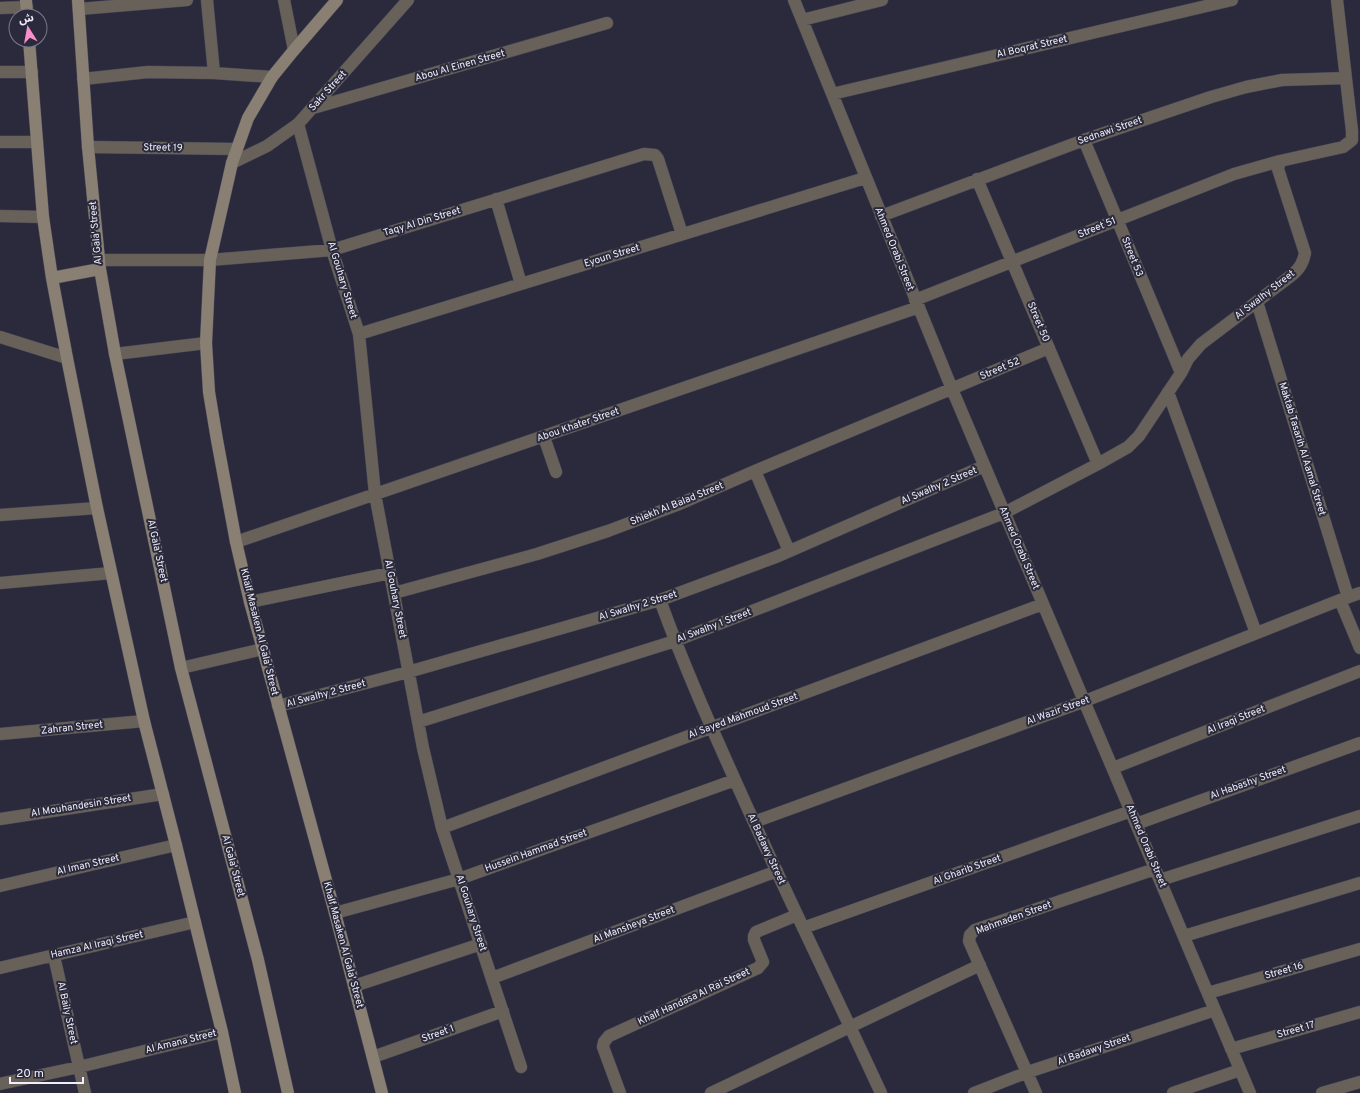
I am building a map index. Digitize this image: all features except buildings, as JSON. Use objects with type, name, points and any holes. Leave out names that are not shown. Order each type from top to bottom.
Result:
[{"type":"street","points":[[78,5],[187,0]]},
{"type":"street","points":[[207,0],[214,73]]},
{"type":"street","points":[[284,0],[294,50]]},
{"type":"street","name":"Khalf Masaken Al Gala' Street","points":[[337,0],[272,77],[248,118],[232,162],[210,260],[206,343],[209,392],[236,542],[250,602],[335,913],[382,1093]]},
{"type":"street","name":"Sakr Street","points":[[232,162],[267,146],[298,124],[408,0]]},
{"type":"street","name":"Ahmed Orabi Street","points":[[794,0],[984,466],[1250,1093]]},
{"type":"street","points":[[802,20],[882,0]]},
{"type":"street","name":"Al Boqrat Street","points":[[832,94],[1232,0]]},
{"type":"street","points":[[1280,161],[1343,147],[1352,140],[1337,0]]},
{"type":"street","name":"Al Gala' Street","points":[[78,5],[88,147],[99,265],[115,354],[182,668],[258,960],[288,1093]]},
{"type":"street","name":"Abou Al Einen Street","points":[[313,108],[607,23]]},
{"type":"street","points":[[30,48],[42,217],[67,358],[97,508],[144,721],[222,1032],[235,1093]]},
{"type":"street","points":[[0,72],[32,72]]},
{"type":"street","points":[[83,78],[148,72],[214,73],[272,77]]},
{"type":"street","name":"Sednawi Street","points":[[881,216],[1084,140],[1210,97],[1246,87],[1282,80],[1346,78]]},
{"type":"street","name":"Al Gouhary Street","points":[[298,124],[332,250],[358,334],[375,494],[418,722],[442,828],[522,1067]]},
{"type":"street","name":"Street 53","points":[[1084,140],[1181,373]]},
{"type":"street","points":[[0,142],[37,142]]},
{"type":"street","name":"Street 19","points":[[88,147],[237,149]]},
{"type":"street","name":"Taqy Al Din Street","points":[[99,265],[210,260],[332,250],[644,154],[655,155],[658,159],[682,234]]},
{"type":"street","name":"Street 51","points":[[917,304],[1012,262],[1117,220],[1234,174],[1280,161]]},
{"type":"street","name":"Al Swalhy Street","points":[[1004,512],[1128,447],[1139,436],[1181,373],[1188,359],[1201,344],[1299,269],[1305,253],[1278,169],[1280,161]]},
{"type":"street","name":"Eyoun Street","points":[[358,334],[866,178]]},
{"type":"street","name":"Street 50","points":[[977,180],[1098,464]]},
{"type":"street","points":[[496,199],[521,284]]},
{"type":"street","points":[[0,216],[42,217]]},
{"type":"street","points":[[52,278],[99,265]]},
{"type":"street","name":"Maktab Tasarih Al Aamal Street","points":[[1257,302],[1360,648]]},
{"type":"street","name":"Abou Khater Street","points":[[236,542],[544,436],[917,304]]},
{"type":"street","points":[[0,338],[67,358]]},
{"type":"street","points":[[115,354],[206,343]]},
{"type":"street","name":"Street 52","points":[[952,389],[1049,348]]},
{"type":"street","name":"Shiekh Al Balad Street","points":[[394,593],[537,554],[608,531],[677,505],[952,389]]},
{"type":"street","points":[[1168,392],[1256,633]]},
{"type":"street","points":[[544,436],[556,472]]},
{"type":"street","name":"Al Swalhy 2 Street","points":[[278,706],[408,672],[660,600],[789,551],[984,466]]},
{"type":"street","points":[[755,471],[789,551]]},
{"type":"street","points":[[0,515],[97,508]]},
{"type":"street","name":"Al Swalhy 1 Street","points":[[418,722],[675,641],[1004,512]]},
{"type":"street","points":[[0,583],[111,573]]},
{"type":"street","points":[[250,602],[390,573]]},
{"type":"street","name":"Al Wazir Street","points":[[754,822],[1085,702],[1344,598],[1360,593]]},
{"type":"street","name":"Al Badawy Street","points":[[660,600],[675,641],[711,728],[881,1093]]},
{"type":"street","name":"Al Sayed Mahmoud Street","points":[[442,828],[1043,604]]},
{"type":"street","points":[[182,668],[263,650]]},
{"type":"street","name":"Al Iraqi Street","points":[[1113,768],[1360,671]]},
{"type":"street","name":"Zahran Street","points":[[0,734],[144,721]]},
{"type":"street","name":"Al Habashy Street","points":[[1136,824],[1360,743]]},
{"type":"street","name":"Hussein Hammad Street","points":[[335,913],[459,878],[735,780]]},
{"type":"street","name":"Al Mouhandesin Street","points":[[0,819],[163,794]]},
{"type":"street","name":"Al Gharib Street","points":[[803,928],[1131,811]]},
{"type":"street","points":[[1160,880],[1360,816]]},
{"type":"street","name":"Al Iman Street","points":[[0,886],[176,845]]},
{"type":"street","name":"Mahmaden Street","points":[[1036,1093],[969,941],[970,935],[975,930],[1155,868]]},
{"type":"street","name":"Al Mansheya Street","points":[[492,978],[777,871]]},
{"type":"street","points":[[1184,936],[1360,883]]},
{"type":"street","name":"Khalf Handasa Al Rai Street","points":[[620,1093],[603,1047],[604,1042],[609,1036],[758,968],[763,962],[754,940],[756,932],[797,915]]},
{"type":"street","name":"Hamza Al Iraqi Street","points":[[0,968],[195,922]]},
{"type":"street","points":[[354,986],[481,944]]},
{"type":"street","name":"Street 16","points":[[1208,993],[1360,949]]},
{"type":"street","name":"Al Baily Street","points":[[54,956],[85,1093]]},
{"type":"street","points":[[711,1093],[980,965]]},
{"type":"street","name":"Al Badawy Street","points":[[974,1093],[1028,1072],[1215,1010]]},
{"type":"street","name":"Street 1","points":[[373,1057],[503,1011]]},
{"type":"street","name":"Street 17","points":[[1231,1048],[1360,1012]]},
{"type":"street","name":"Al Amana Street","points":[[0,1084],[79,1067],[222,1032]]},
{"type":"street","points":[[1173,1093],[1240,1070]]},
{"type":"street","points":[[1322,1093],[1360,1082]]}]
